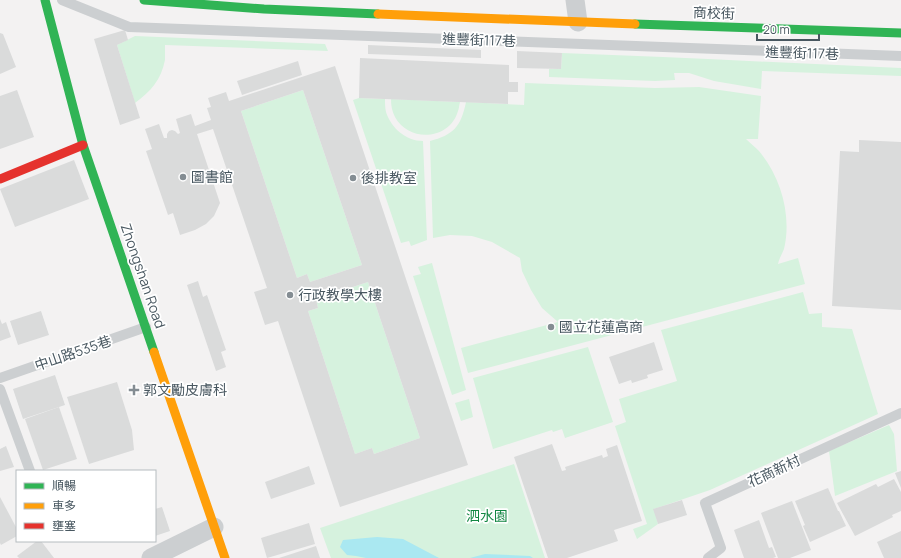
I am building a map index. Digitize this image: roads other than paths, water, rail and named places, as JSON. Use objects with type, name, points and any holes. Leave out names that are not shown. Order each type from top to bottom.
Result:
[{"type":"street","name":"Zhongshan Road","points":[[45,0],[83,145],[225,558]]},
{"type":"street","name":"商校街","points":[[144,0],[578,22],[901,33]]},
{"type":"street","points":[[575,0],[578,22]]},
{"type":"street","points":[[0,179],[83,145]]},
{"type":"street","points":[[151,558],[214,527]]},
{"type":"lane","name":"進豐街117巷","points":[[62,0],[129,27],[901,56]]},
{"type":"lane","name":"中山路535巷","points":[[0,378],[146,328]]},
{"type":"lane","points":[[0,389],[30,470]]},
{"type":"lane","name":"花商新村","points":[[708,558],[721,548],[706,503],[901,413]]},
{"type":"water","points":[[377,537],[403,539],[439,558],[366,558],[347,555],[340,547],[343,540]]},
{"type":"water","points":[[485,554],[530,556],[533,558],[470,558]]},
{"type":"place","name":"圖書館","points":[[183,177]]},
{"type":"place","name":"後排教室","points":[[353,178]]},
{"type":"place","name":"行政教學大樓","points":[[290,295]]},
{"type":"place","name":"國立花蓮高商","points":[[551,327]]},
{"type":"place","name":"郭文勵皮膚科","points":[[134,390]]},
{"type":"park label","name":"泗水園","points":[[487,516]]}]
